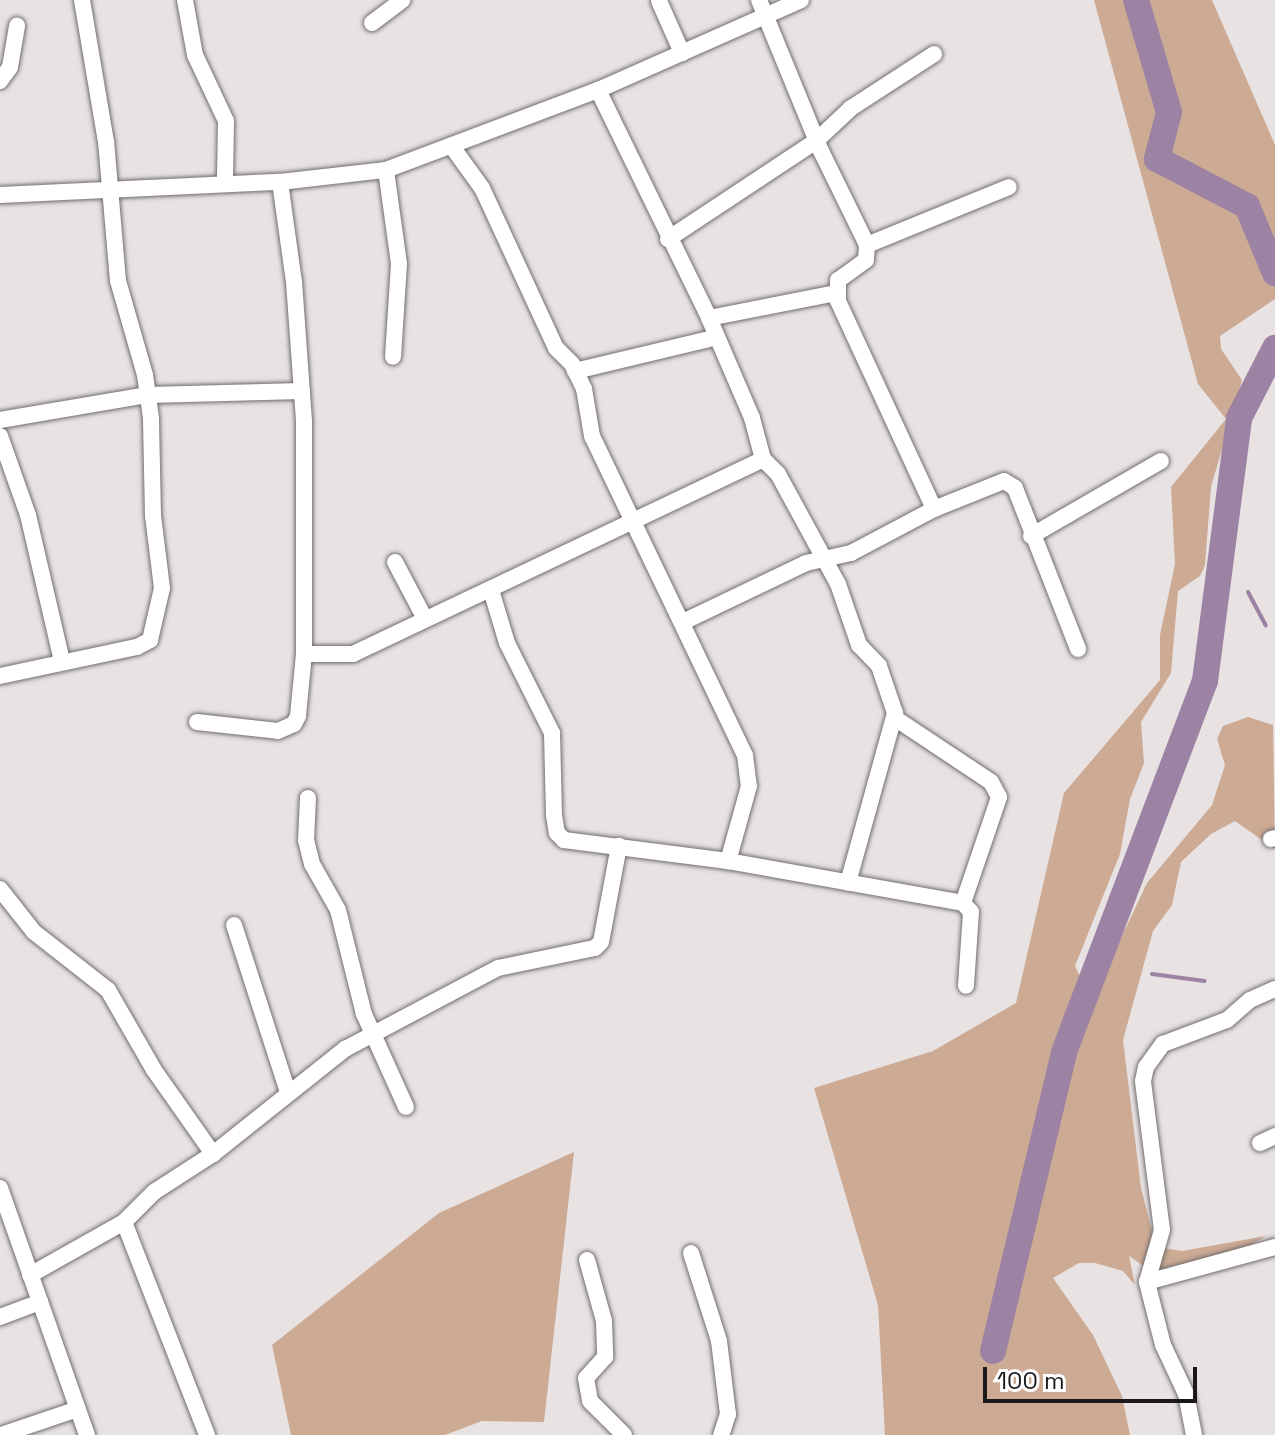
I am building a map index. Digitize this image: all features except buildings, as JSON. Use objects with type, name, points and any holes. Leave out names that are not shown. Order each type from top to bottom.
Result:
[{"type":"street","points":[[0,676],[62,661],[124,651],[150,640],[162,588],[148,395],[118,281],[106,142],[82,0]]},
{"type":"street","points":[[185,0],[195,55],[226,121],[225,181]]},
{"type":"street","points":[[372,23],[402,0]]},
{"type":"street","points":[[0,195],[108,191],[225,181],[280,182],[386,170],[453,148],[598,90],[682,53],[762,8],[801,0]]},
{"type":"street","points":[[659,1],[682,53]]},
{"type":"street","points":[[762,8],[816,141],[867,245],[866,260],[838,280],[840,295],[934,509]]},
{"type":"street","points":[[0,81],[10,67],[17,26]]},
{"type":"street","points":[[668,239],[816,141],[851,108],[934,54]]},
{"type":"street","points":[[598,90],[709,318],[714,338],[752,418],[763,459],[778,474],[820,557],[838,584],[859,645],[879,666],[896,719],[848,883]]},
{"type":"street","points":[[453,148],[482,188],[543,323],[575,371],[592,436],[631,524],[683,622],[745,755],[749,786],[728,861]]},
{"type":"street","points":[[386,170],[399,264],[393,357]]},
{"type":"street","points":[[197,722],[286,729],[298,716],[304,654],[302,391],[294,282],[280,182]]},
{"type":"street","points":[[867,245],[1009,187]]},
{"type":"street","points":[[709,318],[840,295]]},
{"type":"street","points":[[575,371],[714,338]]},
{"type":"street","points":[[0,420],[148,395],[302,391]]},
{"type":"street","points":[[0,436],[28,515],[62,661]]},
{"type":"street","points":[[304,654],[353,654],[424,617],[491,590],[763,459]]},
{"type":"street","points":[[1031,536],[1161,461]]},
{"type":"street","points":[[683,622],[820,557],[851,553],[934,509],[1004,481],[1015,488],[1031,536],[1078,649]]},
{"type":"street","points":[[395,562],[424,617]]},
{"type":"street","points":[[491,590],[507,643],[552,733],[557,833],[564,840],[728,861],[963,903],[971,912],[966,986]]},
{"type":"street","points":[[896,719],[991,782],[999,797],[963,903]]},
{"type":"street","points":[[308,798],[306,840],[312,864],[338,910],[372,1034],[406,1107]]},
{"type":"street","points":[[30,1275],[124,1222],[154,1192],[213,1154],[288,1092],[372,1034],[498,968],[595,948],[601,942],[619,846]]},
{"type":"street","points":[[0,889],[34,932],[108,990],[154,1070],[213,1154]]},
{"type":"street","points":[[234,925],[288,1092]]},
{"type":"street","points":[[1194,1435],[1186,1394],[1163,1345],[1147,1282],[1158,1258],[1162,1230],[1143,1081],[1146,1067],[1163,1044],[1227,1020],[1250,1000],[1275,989]]},
{"type":"street","points":[[0,1188],[87,1435]]},
{"type":"street","points":[[124,1222],[207,1435]]},
{"type":"street","points":[[1147,1282],[1275,1247]]},
{"type":"street","points":[[691,1253],[719,1341],[728,1414],[721,1435]]},
{"type":"street","points":[[587,1260],[604,1321],[605,1357],[586,1378],[590,1401],[624,1435]]},
{"type":"street","points":[[0,1317],[40,1302]]},
{"type":"street","points":[[1,1435],[78,1409]]},
{"type":"shaded area","points":[[1094,0],[1212,0],[1275,145],[1275,299],[1220,336],[1221,349],[1242,380],[1211,487],[1205,565],[1200,576],[1178,591],[1171,673],[1141,722],[1144,763],[1130,799],[1120,854],[1075,966],[1081,978],[1093,973],[1120,940],[1147,883],[1212,805],[1225,765],[1217,739],[1223,726],[1248,717],[1273,725],[1275,849],[1235,821],[1211,834],[1181,862],[1172,905],[1153,931],[1123,1040],[1141,1188],[1156,1247],[1182,1251],[1266,1236],[1243,1250],[1197,1260],[1164,1280],[1129,1256],[1135,1285],[1123,1271],[1095,1263],[1079,1263],[1053,1278],[1093,1335],[1122,1396],[1130,1435],[885,1435],[878,1305],[814,1088],[933,1051],[1016,1003],[1064,793],[1160,680],[1160,635],[1175,564],[1171,487],[1226,419],[1198,384]]},
{"type":"shaded area","points":[[574,1152],[544,1422],[482,1421],[445,1435],[291,1435],[272,1345],[439,1213]]},
{"type":"waterway","points":[[1136,0],[1169,112],[1157,159],[1247,206],[1275,273]]},
{"type":"waterway","points":[[993,1351],[1064,1052],[1205,681],[1239,418],[1275,348]]},
{"type":"waterway","points":[[1248,592],[1266,626]]},
{"type":"waterway","points":[[1152,974],[1205,981]]}]
